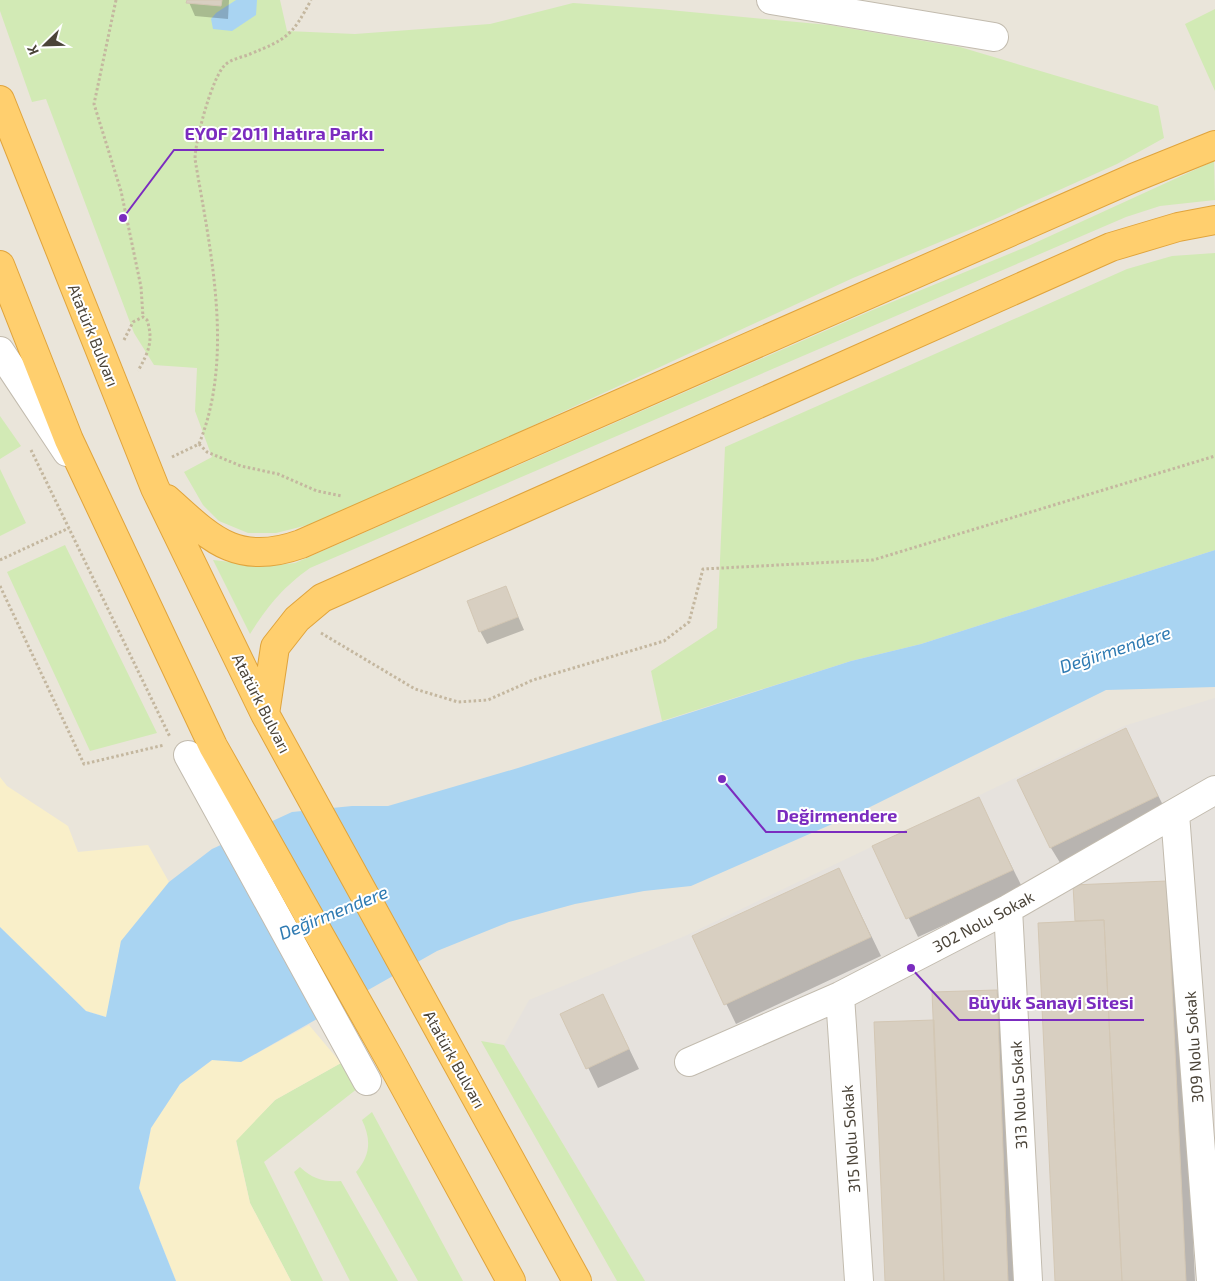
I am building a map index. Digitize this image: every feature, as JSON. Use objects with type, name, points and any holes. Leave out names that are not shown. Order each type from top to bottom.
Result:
[{"type":"highway","name":"Atatürk Bulvarı","points":[[0,100],[155,488],[265,714],[577,1281]]},
{"type":"highway","points":[[155,488],[210,538],[243,552],[277,553],[1132,178],[1215,145]]},
{"type":"highway","points":[[265,714],[275,646],[297,619],[322,598],[1111,247],[1178,228],[1215,220]]},
{"type":"highway","points":[[0,265],[69,440],[94,492],[201,750],[389,1058],[511,1281]]},
{"type":"street","points":[[771,0],[994,37]]},
{"type":"street","points":[[0,351],[94,492]]},
{"type":"street","points":[[201,750],[367,1081]]},
{"type":"street","name":"302 Nolu Sokak","points":[[689,1062],[840,996],[1008,909],[1215,790]]},
{"type":"street","name":"309 Nolu Sokak","points":[[1175,814],[1211,1281]]},
{"type":"street","name":"313 Nolu Sokak","points":[[1008,909],[1028,1281]]},
{"type":"street","name":"315 Nolu Sokak","points":[[840,996],[860,1281]]},
{"type":"path","points":[[116,0],[94,104],[121,191],[141,287],[143,317],[147,320],[151,342],[148,354],[136,374]]},
{"type":"path","points":[[172,457],[199,444],[206,427],[216,373],[216,314],[213,272],[194,159],[195,145],[218,74],[226,63],[284,40],[298,25],[311,0]]},
{"type":"path","points":[[122,342],[133,322],[143,317]]},
{"type":"path","points":[[199,444],[207,452],[241,466],[278,474],[317,491],[346,497]]},
{"type":"path","points":[[0,586],[84,764],[172,741],[29,446]]},
{"type":"path","points":[[297,619],[415,689],[458,702],[488,700],[533,680],[664,641],[689,622],[703,569],[873,560],[1215,456]]},
{"type":"path","points":[[0,560],[68,528]]},
{"type":"shaded area","points":[[0,0],[1215,0],[1215,1281],[176,1281],[139,1188],[151,1128],[107,1017],[86,1011],[0,927]]},
{"type":"shaded area","points":[[1215,698],[1215,1281],[645,1281],[504,1045],[529,1000],[685,936],[1124,726]]},
{"type":"green space","points":[[0,0],[280,0],[287,31],[355,34],[490,24],[573,3],[829,25],[960,47],[1158,106],[1164,138],[1117,164],[993,220],[853,278],[406,484],[312,524],[276,533],[248,533],[219,521],[203,505],[184,472],[212,457],[195,411],[197,368],[154,365],[134,333],[46,99],[32,102],[0,11]]},
{"type":"green space","points":[[1215,9],[1215,91],[1185,24]]},
{"type":"green space","points":[[1214,161],[1215,200],[1160,206],[1126,217],[310,568],[276,598],[250,634],[213,560],[265,566],[295,563],[875,309],[1026,247]]},
{"type":"green space","points":[[1215,253],[1215,550],[921,644],[851,661],[662,721],[651,671],[717,628],[725,447],[1127,269],[1172,256]]},
{"type":"green space","points":[[0,416],[21,446],[0,459]]},
{"type":"green space","points":[[0,469],[26,523],[0,536]]},
{"type":"green space","points":[[65,545],[157,733],[90,751],[7,572]]},
{"type":"green space","points":[[481,1041],[504,1045],[645,1281],[617,1281]]},
{"type":"green space","points":[[341,1063],[367,1081],[264,1162],[323,1281],[291,1281],[250,1203],[236,1140],[275,1100]]},
{"type":"green space","points":[[372,1112],[463,1281],[418,1281],[356,1172],[365,1159],[368,1147],[367,1134],[362,1120]]},
{"type":"green space","points":[[300,1167],[319,1179],[341,1181],[398,1281],[350,1281],[294,1172]]},
{"type":"sand","points":[[0,777],[7,786],[68,826],[78,852],[148,845],[169,882],[121,941],[107,1017],[86,1011],[0,927]]},
{"type":"sand","points":[[309,1025],[341,1063],[275,1100],[236,1141],[250,1203],[291,1281],[176,1281],[139,1188],[151,1128],[180,1084],[212,1060],[241,1062]]},
{"type":"water","points":[[236,0],[257,0],[256,15],[232,31],[213,29],[211,19],[216,13]]},
{"type":"water","points":[[1215,550],[1215,687],[1106,690],[862,811],[691,886],[644,891],[575,904],[509,922],[437,951],[241,1062],[212,1060],[180,1084],[151,1128],[139,1188],[176,1281],[0,1281],[0,927],[86,1011],[106,1017],[121,941],[169,882],[212,849],[292,812],[352,806],[388,806],[518,768],[851,661],[921,644]]},
{"type":"building","points":[[187,0],[222,0],[221,6],[186,3]]},
{"type":"building","points":[[506,586],[518,617],[479,632],[467,601]]},
{"type":"building","points":[[1126,728],[1158,796],[1050,848],[1017,780]]},
{"type":"building","points":[[979,797],[1013,870],[906,919],[872,846]]},
{"type":"building","points":[[839,868],[871,937],[724,1005],[692,936]]},
{"type":"building","points":[[1167,881],[1186,1281],[1122,1281],[1104,920],[1075,921],[1073,885]]},
{"type":"building","points":[[1104,920],[1122,1281],[1055,1281],[1038,923]]},
{"type":"building","points":[[997,990],[1008,1281],[944,1281],[932,992]]},
{"type":"building","points":[[603,994],[629,1049],[586,1069],[560,1014]]},
{"type":"building","points":[[934,1020],[944,1281],[885,1281],[874,1022]]},
{"type":"place","name":"EYOF 2011 Hatıra Parkı","points":[[123,218]]},
{"type":"place","name":"Değirmendere","points":[[722,779]]},
{"type":"place","name":"Büyük Sanayi Sitesi","points":[[911,968]]}]
